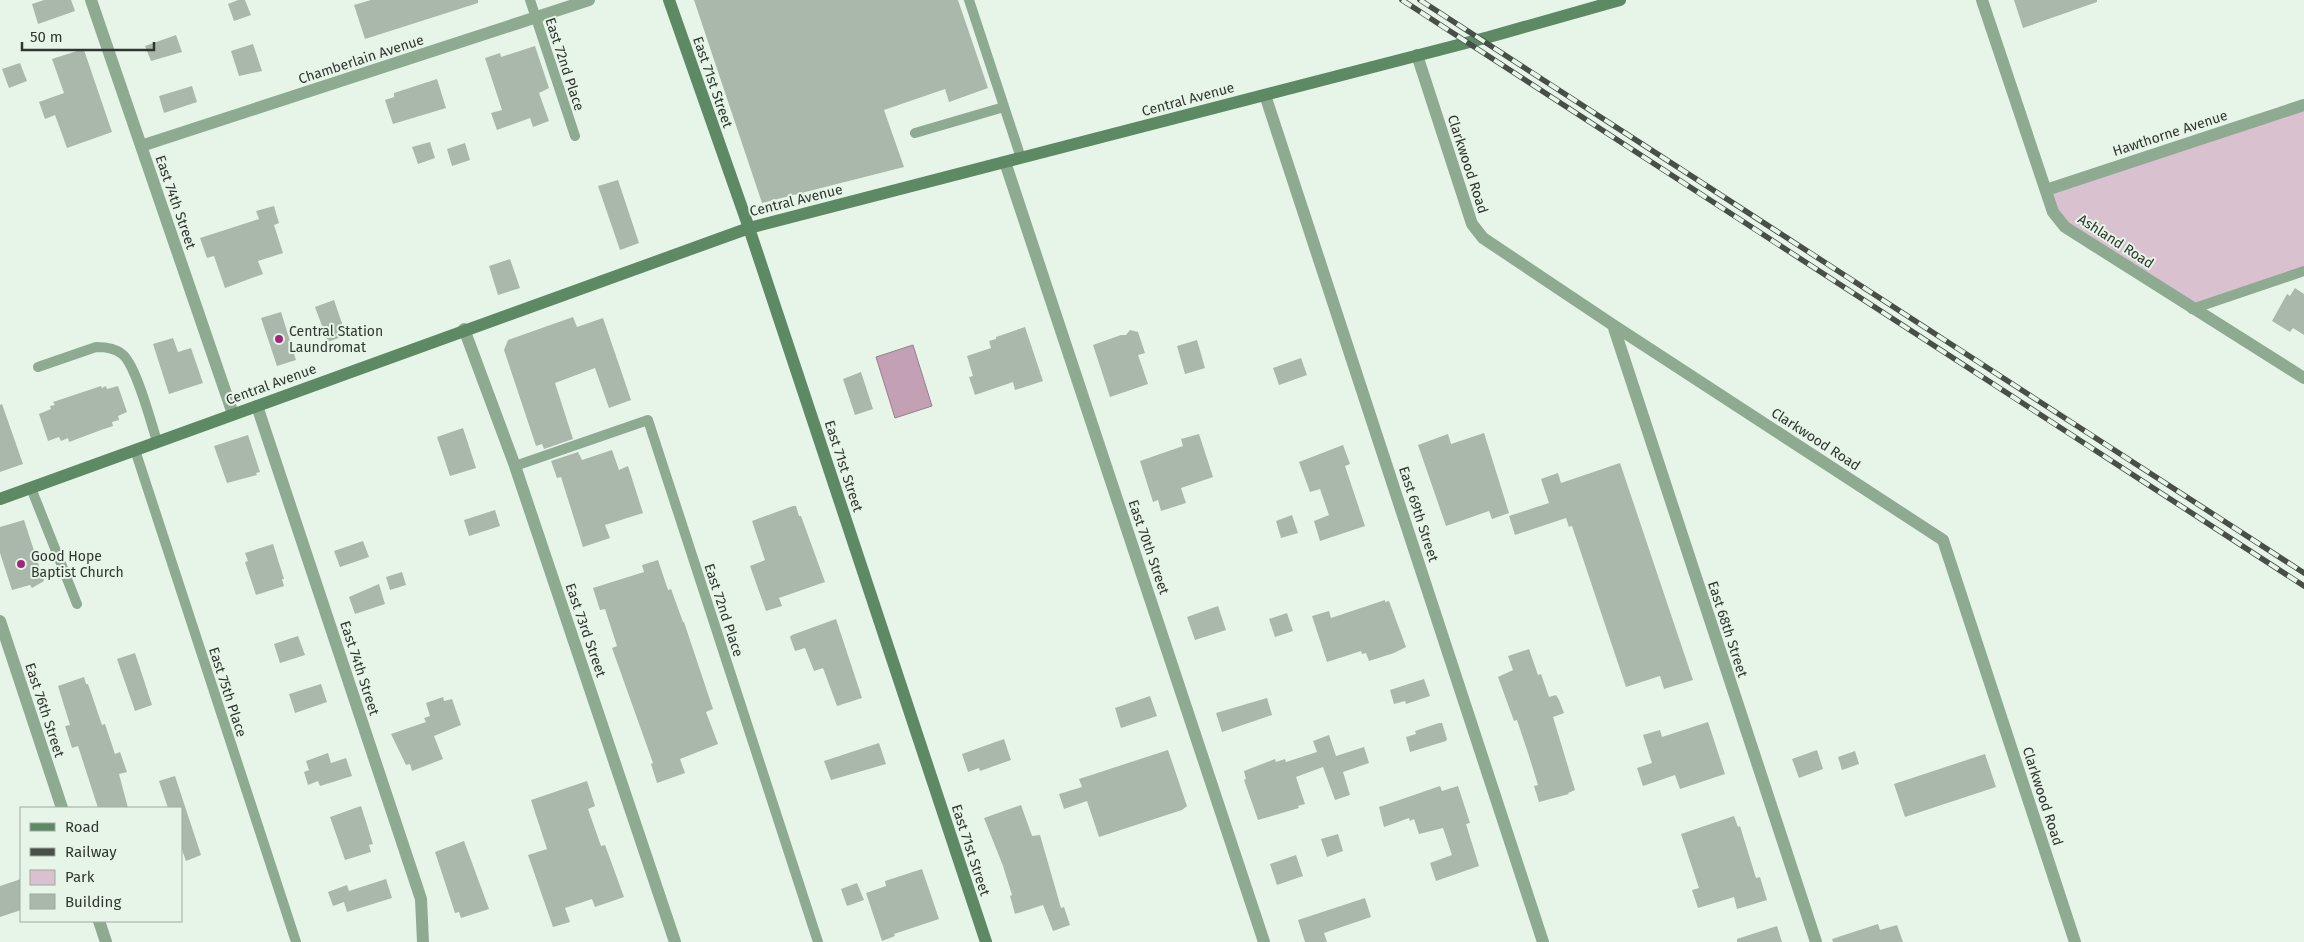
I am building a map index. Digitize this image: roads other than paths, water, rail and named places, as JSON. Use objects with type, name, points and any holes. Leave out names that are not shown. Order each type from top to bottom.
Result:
[{"type":"street","name":"East 74th Street","points":[[91,0],[233,414]]},
{"type":"street","name":"Chamberlain Avenue","points":[[142,146],[589,0]]},
{"type":"street","name":"East 71st Street","points":[[669,0],[749,228],[986,942]]},
{"type":"street","name":"Central Avenue","points":[[0,499],[464,329],[749,228],[1265,95],[1417,55],[1605,2],[1620,0]]},
{"type":"street","name":"Ashland Road","points":[[1982,0],[2053,212],[2066,227],[2192,309],[2304,378]]},
{"type":"street","name":"Clarkwood Road","points":[[1417,55],[1472,224],[1483,238],[1942,540],[2075,942]]},
{"type":"street","name":"East 69th Street","points":[[1265,95],[1544,942]]},
{"type":"street","name":"Hawthorne Avenue","points":[[2046,190],[2304,105]]},
{"type":"street","name":"East 70th Street","points":[[1005,162],[1264,942]]},
{"type":"street","name":"East 68th Street","points":[[1613,325],[1816,942]]},
{"type":"street","name":"East 73rd Street","points":[[464,329],[515,466],[675,942]]},
{"type":"street","name":"East 74th Street","points":[[256,406],[421,899],[423,942]]},
{"type":"street","name":"East 76th Street","points":[[0,621],[62,807]]},
{"type":"street","points":[[99,922],[106,942]]},
{"type":"lane","name":"East 72nd Place","points":[[530,0],[574,136]]},
{"type":"lane","points":[[969,0],[1021,158]]},
{"type":"lane","points":[[915,133],[1004,107]]},
{"type":"lane","points":[[2192,309],[2304,271]]},
{"type":"lane","points":[[38,367],[96,347],[117,350],[123,354],[132,368],[157,442]]},
{"type":"lane","name":"East 72nd Place","points":[[515,466],[648,420],[818,942]]},
{"type":"lane","name":"East 75th Place","points":[[135,450],[296,942]]},
{"type":"lane","points":[[31,488],[77,604]]},
{"type":"railway","points":[[1402,0],[2304,586]]},
{"type":"railway","points":[[1420,0],[2304,573]]},
{"type":"place","name":"Central Station Laundromat","points":[[279,339]]},
{"type":"place","name":"Good Hope Baptist Church","points":[[21,564]]}]
